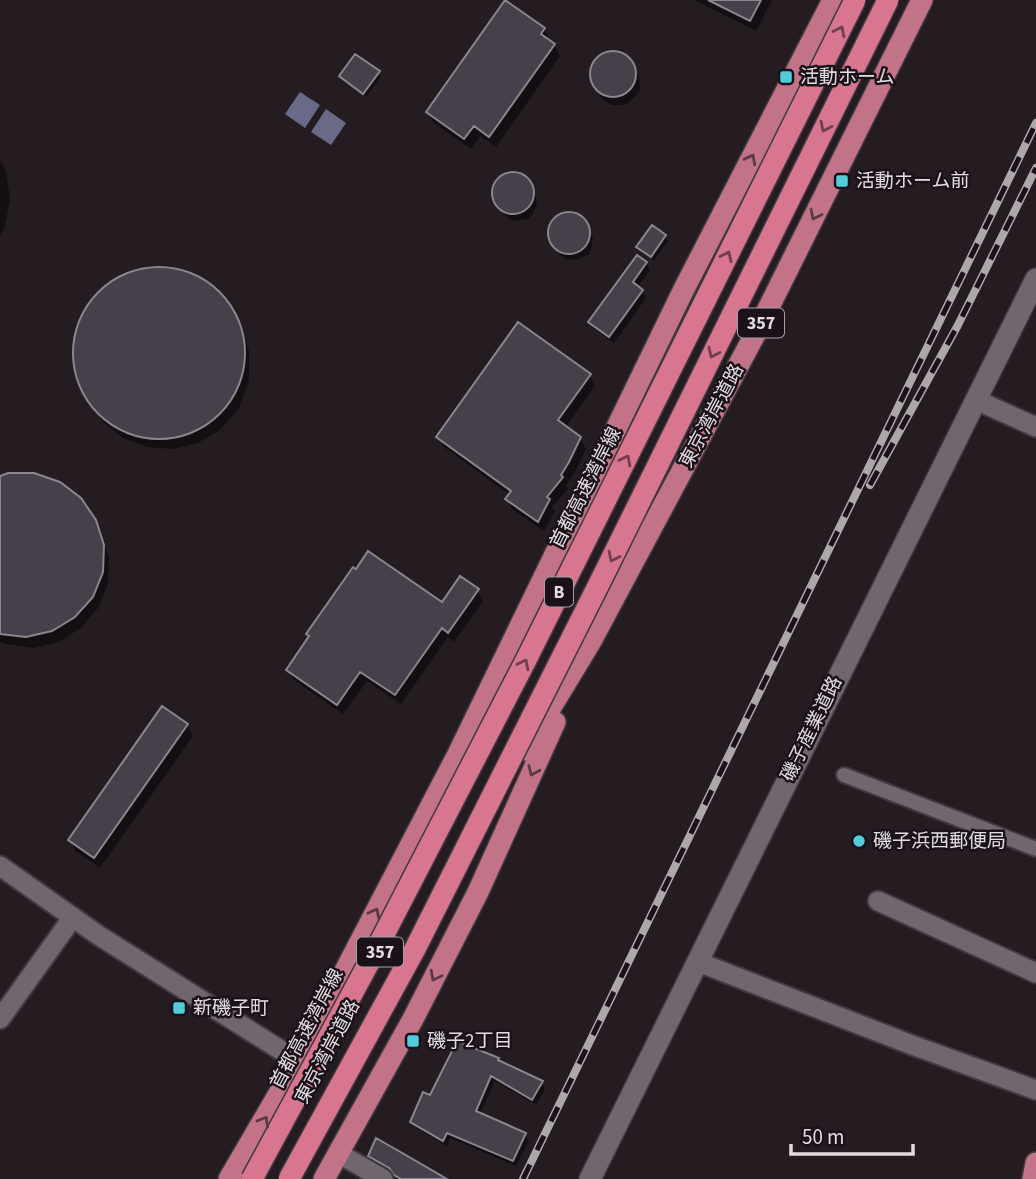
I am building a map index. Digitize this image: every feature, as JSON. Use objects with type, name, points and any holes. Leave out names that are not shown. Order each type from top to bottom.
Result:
[{"type":"highway","name":"東京湾岸道路","points":[[229,1179],[298,1061],[452,766],[684,289],[833,0]]},
{"type":"highway","name":"首都高速湾岸線","points":[[252,1179],[379,944],[526,660],[855,0]]},
{"type":"highway","name":"B","points":[[289,1179],[415,949],[888,0]]},
{"type":"highway","name":"東京湾岸道路","points":[[283,1179],[434,903],[591,641],[760,325],[922,0]]},
{"type":"highway","name":"東京湾岸道路","points":[[260,1179],[407,902],[485,718],[525,615]]},
{"type":"highway","name":"東京湾岸道路","points":[[324,1179],[413,1019],[478,891],[591,641]]},
{"type":"highway","points":[[1033,1179],[1036,1163]]},
{"type":"street","name":"磯子産業道路","points":[[590,1179],[1036,279]]},
{"type":"street","points":[[976,400],[1036,427]]},
{"type":"street","points":[[845,775],[1036,849]]},
{"type":"street","points":[[0,866],[73,917],[298,1061]]},
{"type":"street","points":[[878,901],[1036,973]]},
{"type":"street","points":[[0,1018],[73,917]]},
{"type":"street","points":[[698,962],[1036,1090]]},
{"type":"street","points":[[338,1153],[383,1179]]},
{"type":"water","points":[[300,92],[320,105],[305,128],[285,114]]},
{"type":"water","points":[[326,109],[346,123],[331,145],[311,132]]},
{"type":"building","points":[[505,0],[545,28],[541,34],[555,44],[489,137],[474,126],[464,139],[426,112]]},
{"type":"building","points":[[708,0],[761,0],[750,21]]},
{"type":"building","points":[[613,51],[630,57],[636,74],[630,91],[613,97],[596,91],[590,74],[596,57]]},
{"type":"building","points":[[355,54],[380,71],[363,94],[339,76]]},
{"type":"building","points":[[513,172],[528,178],[534,193],[528,208],[513,214],[498,208],[492,193],[498,178]]},
{"type":"building","points":[[569,212],[584,218],[590,233],[584,248],[569,254],[554,248],[548,233],[554,218]]},
{"type":"building","points":[[652,225],[666,235],[651,257],[636,247]]},
{"type":"building","points":[[637,255],[647,262],[633,282],[643,290],[609,337],[588,322]]},
{"type":"building","points":[[159,267],[192,274],[220,292],[238,320],[245,353],[238,386],[220,414],[192,432],[159,439],[126,432],[98,414],[80,386],[73,353],[80,320],[98,292],[126,274]]},
{"type":"building","points":[[518,322],[591,374],[558,420],[581,437],[561,475],[563,477],[547,497],[550,499],[538,522],[505,499],[511,491],[436,437]]},
{"type":"building","points":[[8,473],[34,473],[60,482],[81,498],[96,520],[104,545],[103,572],[93,597],[75,617],[52,631],[26,637],[0,634],[0,476]]},
{"type":"building","points":[[368,551],[442,602],[460,576],[479,589],[448,633],[442,628],[395,695],[360,672],[337,705],[286,670],[309,636],[306,634],[353,567],[356,569]]},
{"type":"building","points":[[162,706],[188,724],[94,858],[68,840]]},
{"type":"building","points":[[457,1041],[499,1058],[498,1060],[543,1081],[532,1100],[491,1076],[476,1111],[526,1133],[513,1161],[447,1133],[443,1141],[410,1122],[423,1092],[430,1095]]},
{"type":"building","points":[[376,1138],[447,1179],[401,1179],[394,1175],[389,1168],[368,1156]]},
{"type":"railway","points":[[523,1179],[1036,123]]},
{"type":"railway","points":[[870,485],[958,325],[1036,168]]},
{"type":"place","name":"活動ホーム","points":[[786,77]]},
{"type":"place","name":"活動ホーム前","points":[[842,181]]},
{"type":"place","name":"磯子浜西郵便局","points":[[859,841]]},
{"type":"place","name":"新磯子町","points":[[179,1008]]},
{"type":"place","name":"磯子2丁目","points":[[413,1041]]}]
